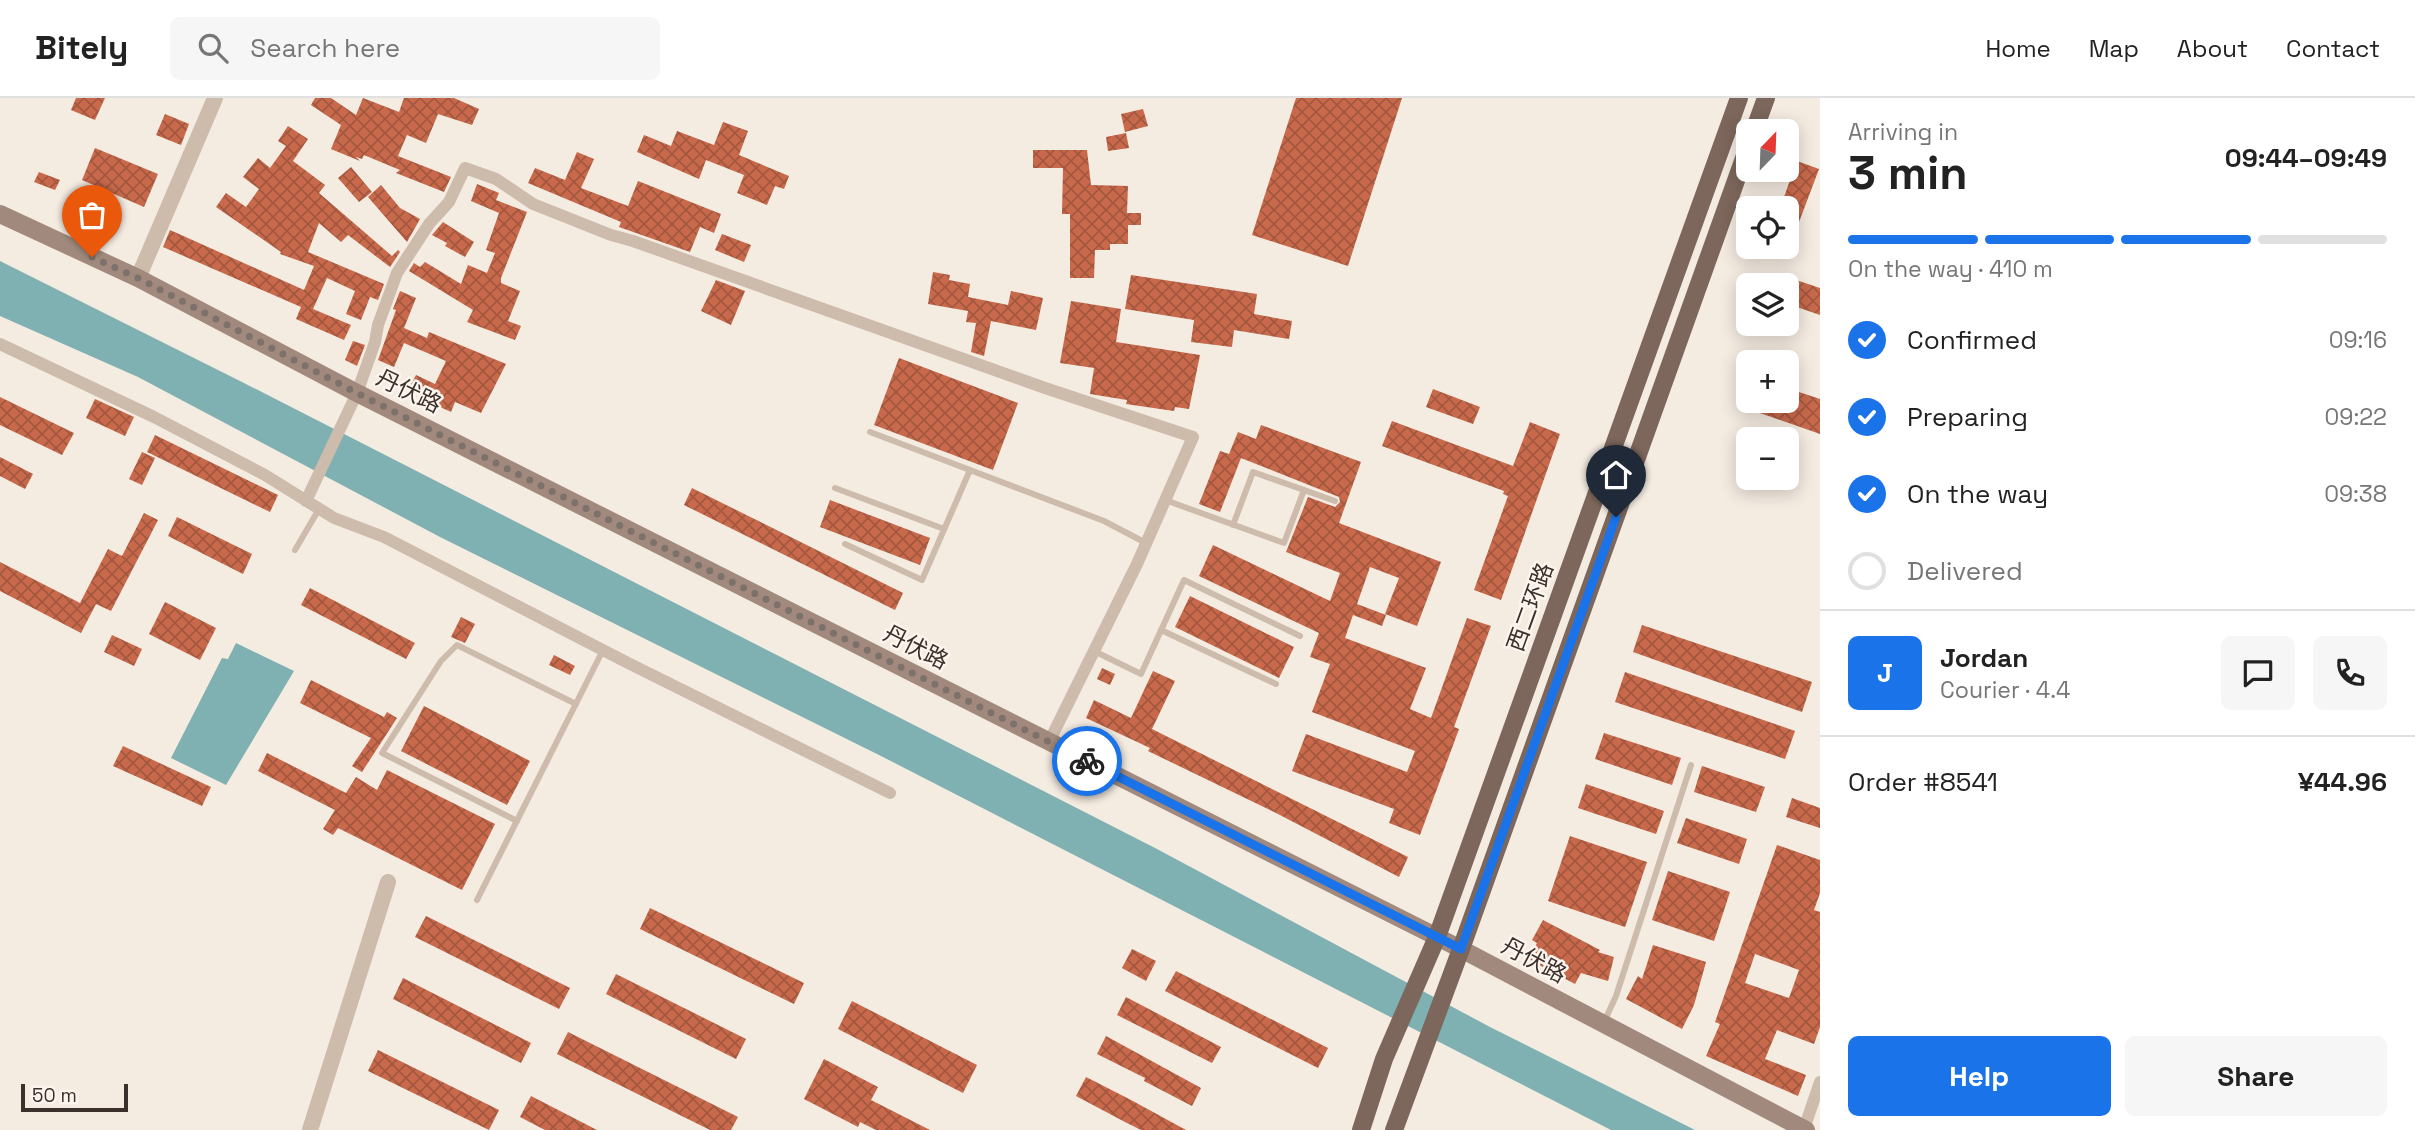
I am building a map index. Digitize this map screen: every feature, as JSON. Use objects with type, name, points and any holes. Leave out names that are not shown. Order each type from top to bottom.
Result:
[{"type":"main road","name":"西二环路","points":[[1361,1130],[1384,1059],[1437,937],[1739,98]]},
{"type":"main road","points":[[1758,119],[1766,98]]},
{"type":"main road","points":[[1394,1130],[1736,181]]},
{"type":"main road","name":"丹伏路","points":[[0,214],[138,278],[357,393],[1461,949],[1805,1130]]},
{"type":"street","points":[[138,278],[215,98]]},
{"type":"street","points":[[309,495],[357,393],[397,272],[429,224],[449,202],[465,168],[496,179],[533,204],[611,236],[633,241],[1193,437],[1146,543],[1049,742]]},
{"type":"street","points":[[0,344],[309,495],[319,508],[334,518],[384,537],[890,793]]},
{"type":"street","points":[[310,1130],[388,882]]},
{"type":"street","points":[[1805,1130],[1820,1082]]},
{"type":"lane","points":[[870,432],[1104,521],[1146,543]]},
{"type":"lane","points":[[845,544],[922,580],[970,470]]},
{"type":"lane","points":[[1233,525],[1253,472],[1335,501]]},
{"type":"lane","points":[[835,488],[944,529]]},
{"type":"lane","points":[[1165,500],[1284,543],[1304,490]]},
{"type":"lane","points":[[295,550],[319,508]]},
{"type":"lane","points":[[1094,651],[1141,674],[1184,580],[1300,636]]},
{"type":"lane","points":[[1161,630],[1276,684]]},
{"type":"lane","points":[[517,821],[382,753],[441,661],[457,645],[576,704]]},
{"type":"lane","points":[[477,900],[603,650]]},
{"type":"lane","points":[[1603,1024],[1616,996],[1691,765]]},
{"type":"water","points":[[0,261],[1157,849],[1490,1027],[1695,1130],[1611,1130],[881,756],[440,537],[138,377],[0,316]]},
{"type":"water","points":[[236,643],[294,671],[226,785],[171,758],[222,658],[228,659]]},
{"type":"building","points":[[76,98],[105,98],[95,120],[71,110]]},
{"type":"building","points":[[315,98],[331,98],[356,115],[363,98],[399,112],[404,98],[454,98],[479,109],[472,125],[438,114],[426,143],[407,135],[398,156],[451,177],[444,192],[396,173],[400,170],[364,155],[362,159],[356,157],[360,161],[331,149],[341,125],[311,105]]},
{"type":"building","points":[[1296,98],[1402,98],[1348,266],[1252,235]]},
{"type":"building","points":[[1143,109],[1148,126],[1125,132],[1121,114]]},
{"type":"building","points":[[165,114],[189,124],[181,145],[156,135]]},
{"type":"building","points":[[723,122],[748,131],[739,155],[789,176],[784,189],[775,186],[767,205],[737,193],[744,175],[706,160],[699,179],[637,152],[644,135],[671,146],[677,131],[714,145]]},
{"type":"building","points":[[288,126],[308,139],[293,161],[325,185],[319,193],[392,256],[398,250],[400,252],[390,267],[348,235],[341,242],[319,223],[308,252],[384,284],[378,300],[370,297],[361,320],[346,314],[355,291],[327,278],[313,309],[351,325],[344,340],[296,319],[301,307],[163,247],[170,230],[304,290],[314,266],[280,254],[281,252],[216,207],[226,193],[246,207],[259,189],[243,177],[258,158],[270,168],[286,146],[278,141]]},
{"type":"building","points":[[1126,133],[1129,148],[1108,151],[1106,137]]},
{"type":"building","points":[[95,148],[158,174],[144,207],[82,180]]},
{"type":"building","points":[[1033,150],[1087,150],[1091,185],[1128,186],[1127,213],[1141,213],[1141,225],[1128,225],[1128,244],[1110,244],[1110,250],[1095,250],[1094,278],[1070,278],[1070,214],[1062,214],[1063,168],[1033,168]]},
{"type":"building","points":[[577,152],[594,159],[581,188],[628,206],[638,181],[721,214],[714,233],[700,227],[690,252],[619,227],[621,222],[528,183],[535,168],[565,180]]},
{"type":"building","points":[[1799,162],[1819,169],[1799,222],[1799,196],[1784,196],[1789,182],[1799,182]]},
{"type":"building","points":[[351,167],[372,192],[359,202],[338,178]]},
{"type":"building","points":[[39,172],[60,180],[55,190],[34,182]]},
{"type":"building","points":[[477,184],[499,193],[496,200],[527,212],[501,278],[501,283],[520,291],[508,321],[521,326],[515,340],[467,322],[473,310],[409,271],[414,263],[420,267],[425,262],[461,284],[468,265],[487,273],[495,253],[486,250],[499,213],[471,201]]},
{"type":"building","points":[[381,185],[400,208],[420,219],[407,242],[368,197]]},
{"type":"building","points":[[443,222],[474,242],[465,257],[432,235]]},
{"type":"building","points":[[722,234],[751,245],[744,262],[715,250]]},
{"type":"building","points":[[933,272],[950,275],[949,280],[970,284],[968,297],[1008,305],[1011,291],[1043,298],[1036,330],[991,321],[984,356],[971,352],[976,323],[966,322],[968,311],[928,304]]},
{"type":"building","points":[[1131,275],[1257,294],[1254,314],[1292,321],[1289,339],[1234,330],[1232,347],[1191,342],[1194,320],[1125,309]]},
{"type":"building","points":[[716,280],[745,291],[731,325],[701,311]]},
{"type":"building","points":[[1799,281],[1820,288],[1820,315],[1799,308]]},
{"type":"building","points":[[400,291],[416,298],[404,328],[427,338],[429,332],[506,364],[481,413],[455,402],[451,412],[427,401],[428,397],[409,388],[416,375],[435,384],[446,361],[404,343],[394,367],[378,360]]},
{"type":"building","points":[[1071,301],[1121,309],[1116,342],[1200,355],[1189,409],[1175,407],[1174,411],[1126,404],[1127,400],[1090,394],[1094,368],[1060,363]]},
{"type":"building","points":[[353,341],[365,345],[357,366],[345,360]]},
{"type":"building","points":[[899,358],[1018,403],[993,470],[874,425]]},
{"type":"building","points":[[1433,389],[1480,407],[1473,424],[1426,407]]},
{"type":"building","points":[[1799,392],[1820,399],[1820,434],[1760,413],[1799,413]]},
{"type":"building","points":[[0,397],[74,433],[62,455],[0,425]]},
{"type":"building","points":[[95,399],[134,417],[125,436],[86,418]]},
{"type":"building","points":[[1392,421],[1513,466],[1530,422],[1560,434],[1501,600],[1474,590],[1508,496],[1503,494],[1504,491],[1382,446]]},
{"type":"building","points":[[1261,425],[1361,462],[1339,523],[1441,562],[1417,626],[1385,614],[1399,578],[1370,567],[1357,604],[1386,615],[1382,626],[1353,615],[1345,638],[1426,668],[1410,709],[1431,718],[1467,618],[1491,626],[1454,727],[1459,729],[1420,835],[1389,823],[1394,809],[1292,771],[1306,734],[1407,772],[1415,751],[1312,712],[1330,664],[1310,657],[1319,633],[1199,576],[1213,545],[1330,601],[1340,573],[1286,552],[1308,497],[1335,507],[1340,502],[1339,497],[1241,458],[1220,512],[1199,504],[1220,451],[1229,454],[1238,432],[1256,439]]},
{"type":"building","points":[[155,435],[278,495],[270,512],[147,452]]},
{"type":"building","points":[[142,452],[155,458],[142,485],[129,479]]},
{"type":"building","points":[[0,457],[33,474],[25,489],[0,476]]},
{"type":"building","points":[[692,488],[903,593],[895,610],[684,505]]},
{"type":"building","points":[[830,500],[930,538],[920,565],[820,527]]},
{"type":"building","points":[[144,513],[158,520],[111,611],[96,604],[81,633],[0,591],[0,562],[80,603],[108,549],[122,556]]},
{"type":"building","points":[[177,517],[252,554],[243,574],[168,536]]},
{"type":"building","points":[[310,588],[415,643],[406,659],[301,605]]},
{"type":"building","points":[[1190,596],[1294,647],[1279,678],[1175,627]]},
{"type":"building","points":[[165,602],[216,628],[200,660],[149,634]]},
{"type":"building","points":[[461,617],[475,624],[465,643],[451,637]]},
{"type":"building","points":[[1642,625],[1812,682],[1802,712],[1633,652]]},
{"type":"building","points":[[112,635],[142,649],[134,666],[104,652]]},
{"type":"building","points":[[554,655],[575,666],[570,675],[549,665]]},
{"type":"building","points":[[1102,668],[1115,674],[1110,685],[1097,679]]},
{"type":"building","points":[[1153,671],[1175,681],[1152,729],[1408,857],[1399,877],[1148,751],[1150,748],[1086,718],[1094,700],[1131,718]]},
{"type":"building","points":[[1625,672],[1795,731],[1785,759],[1615,702]]},
{"type":"building","points":[[311,680],[384,717],[387,712],[397,718],[362,772],[352,766],[371,738],[300,703]]},
{"type":"building","points":[[424,706],[530,761],[507,805],[401,751]]},
{"type":"building","points":[[1604,733],[1681,758],[1672,785],[1595,759]]},
{"type":"building","points":[[123,746],[211,787],[202,806],[113,766]]},
{"type":"building","points":[[267,753],[346,793],[356,777],[377,790],[387,770],[495,824],[462,890],[338,828],[333,835],[323,829],[335,810],[258,771]]},
{"type":"building","points":[[1702,766],[1765,787],[1756,812],[1694,792]]},
{"type":"building","points":[[1586,784],[1664,811],[1656,834],[1578,808]]},
{"type":"building","points":[[1792,798],[1820,808],[1820,828],[1786,817]]},
{"type":"building","points":[[1686,818],[1747,839],[1739,864],[1677,843]]},
{"type":"building","points":[[1570,836],[1647,862],[1625,927],[1548,901]]},
{"type":"building","points":[[1777,845],[1820,860],[1820,893],[1814,910],[1820,912],[1820,1027],[1814,1044],[1777,1030],[1765,1059],[1806,1075],[1798,1096],[1706,1056],[1720,1024],[1715,1022]],"holes":[[[1755,954],[1799,970],[1789,998],[1745,983]]]},
{"type":"building","points":[[1668,871],[1730,892],[1714,941],[1652,920]]},
{"type":"building","points":[[650,908],[804,983],[794,1004],[640,929]]},
{"type":"building","points":[[426,916],[570,988],[559,1009],[415,937]]},
{"type":"building","points":[[1543,920],[1600,950],[1598,952],[1614,957],[1608,981],[1581,973],[1575,984],[1528,959],[1537,943],[1532,940]]},
{"type":"building","points":[[1653,945],[1706,962],[1694,1005],[1682,1029],[1626,999],[1638,976],[1642,979]]},
{"type":"building","points":[[1132,949],[1156,961],[1146,981],[1122,968]]},
{"type":"building","points":[[1176,971],[1328,1048],[1318,1068],[1165,991]]},
{"type":"building","points":[[616,974],[746,1039],[736,1059],[606,994]]},
{"type":"building","points":[[403,978],[531,1043],[521,1063],[393,999]]},
{"type":"building","points":[[1126,997],[1221,1047],[1212,1063],[1117,1015]]},
{"type":"building","points":[[852,1001],[977,1065],[963,1093],[838,1029]]},
{"type":"building","points":[[568,1032],[738,1117],[731,1130],[710,1130],[557,1054]]},
{"type":"building","points":[[1106,1036],[1201,1088],[1192,1106],[1097,1054]]},
{"type":"building","points":[[378,1050],[499,1110],[489,1130],[368,1071]]},
{"type":"building","points":[[824,1059],[878,1087],[871,1100],[930,1130],[876,1130],[860,1122],[858,1127],[804,1099]]},
{"type":"building","points":[[1086,1077],[1186,1130],[1141,1130],[1125,1122],[1076,1096]]},
{"type":"building","points":[[531,1096],[597,1130],[545,1130],[520,1117]]},
{"type":"way so far","points":[[92,257],[1087,761]]},
{"type":"route","points":[[1087,761],[1461,949],[1616,517]]}]
